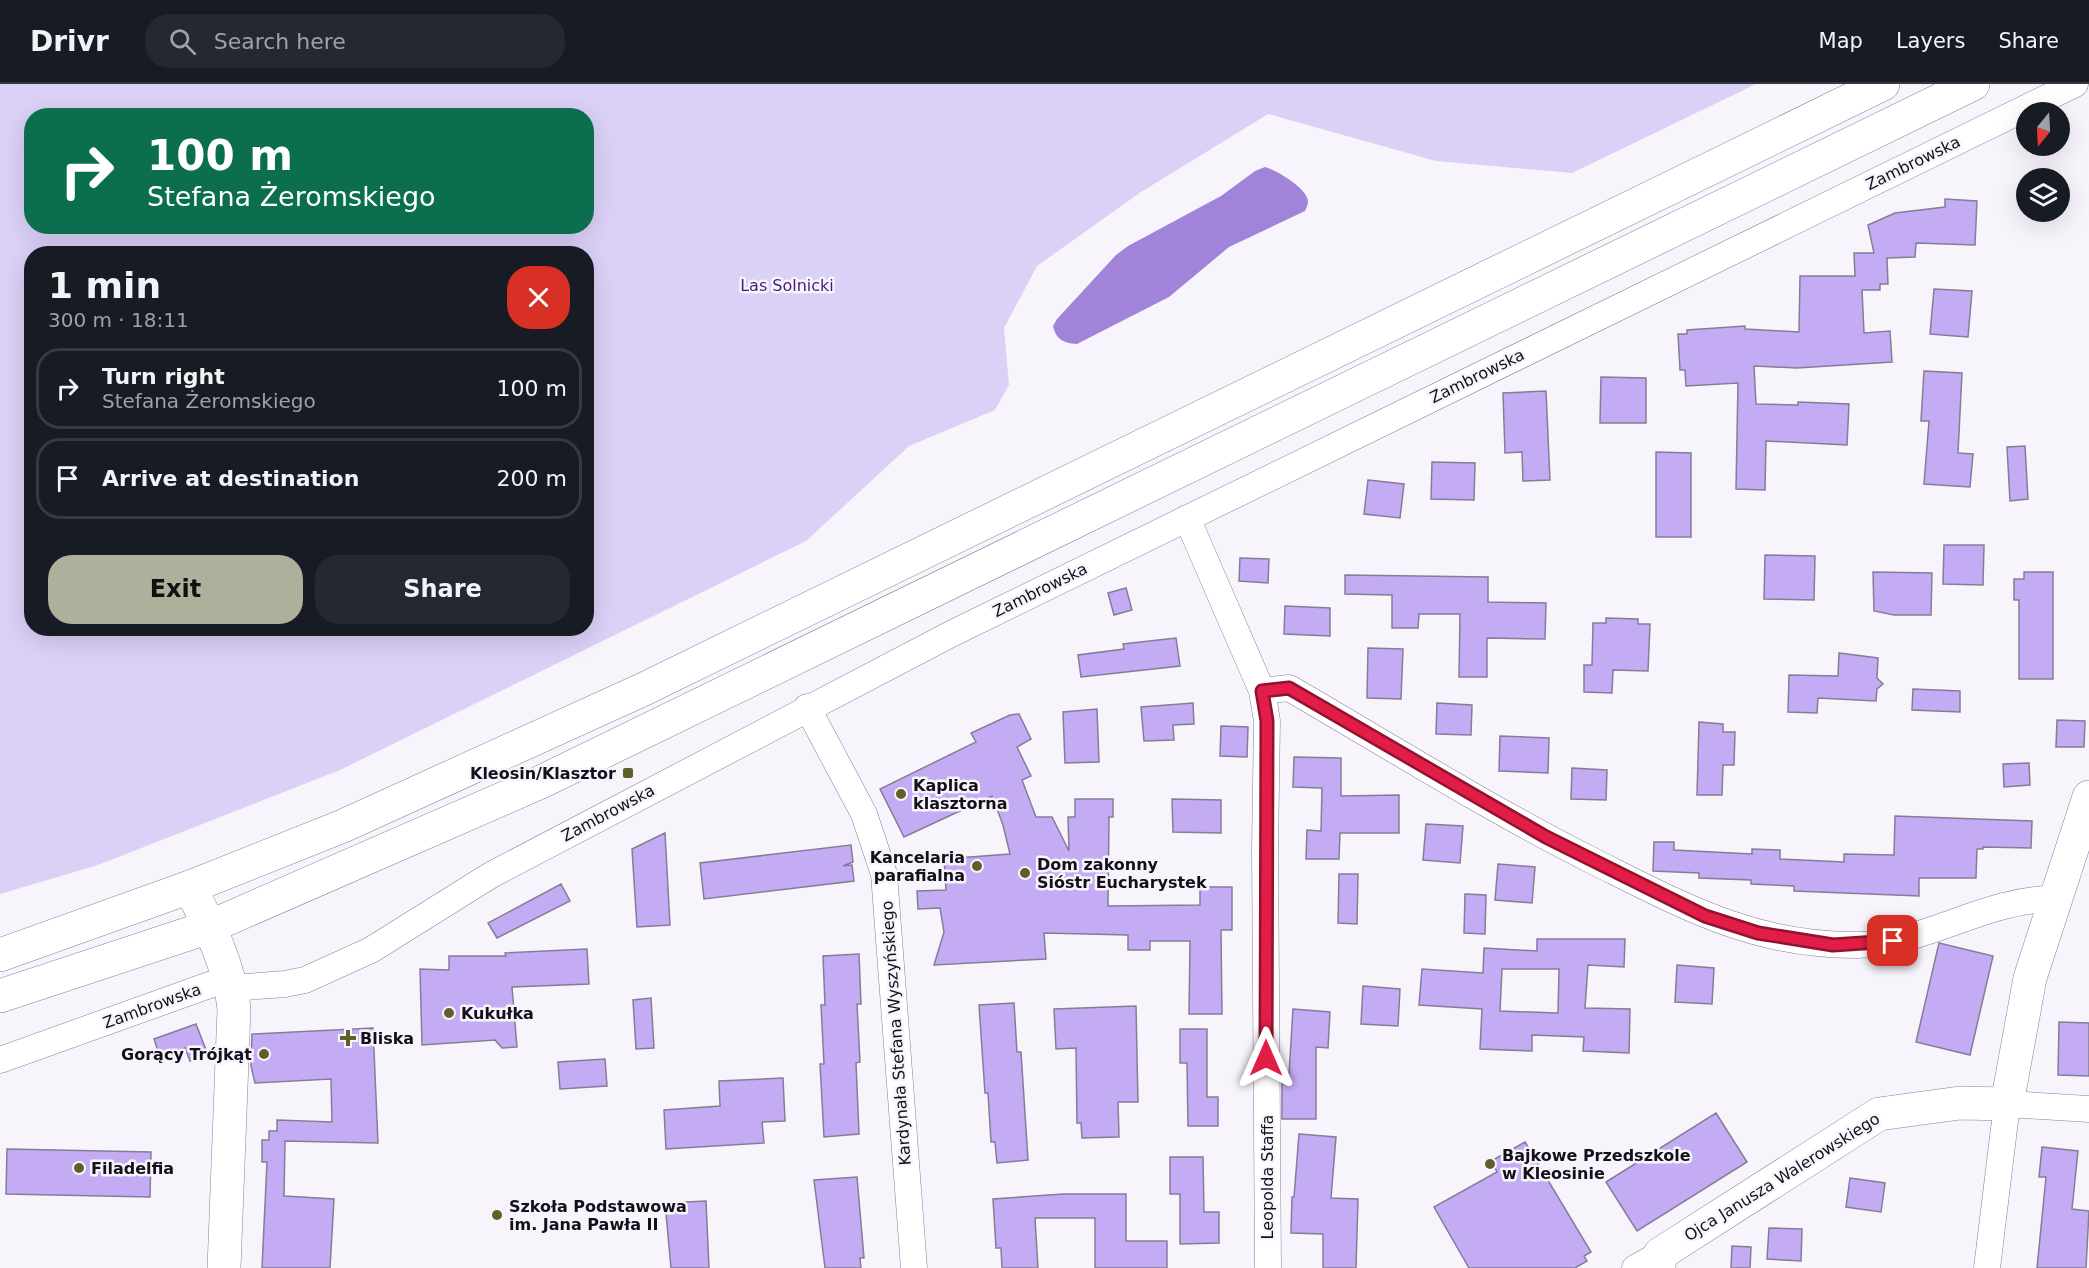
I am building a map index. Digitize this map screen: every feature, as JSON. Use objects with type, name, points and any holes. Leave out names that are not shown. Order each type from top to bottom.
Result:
[{"type":"main road","points":[[0,956],[190,887],[343,826],[644,689],[1883,84]]},
{"type":"main road","points":[[0,996],[209,927],[541,782],[1973,84]]},
{"type":"main road","points":[[2007,1104],[2030,978],[2055,898],[2083,835],[2089,797]]},
{"type":"main road","points":[[190,887],[232,985],[234,1009],[224,1268]]},
{"type":"main road","name":"Ojca Janusza Walerowskiego","points":[[1652,1263],[1878,1114],[1960,1103],[2007,1104]]},
{"type":"street","name":"Zambrowska","points":[[0,1060],[215,983],[272,986],[305,980],[371,950],[491,874],[807,707],[1187,518],[2075,84]]},
{"type":"street","name":"Leopolda Staffa","points":[[1187,518],[1262,691],[1267,721],[1265,849],[1268,1268]]},
{"type":"street","points":[[1262,691],[1289,688],[1546,837],[1688,909],[1723,923],[1758,933],[1833,945],[1861,945],[1893,941],[2030,898],[2055,898]]},
{"type":"street","name":"Kardynała Stefana Wyszyńskiego","points":[[807,707],[864,814],[884,874],[914,1268]]},
{"type":"street","points":[[1987,1268],[2007,1104],[2089,1109]]},
{"type":"green space","name":"Las Solnicki","points":[[0,84],[1756,84],[1572,173],[1436,161],[1268,114],[1141,192],[1037,266],[1004,328],[1009,385],[995,410],[909,446],[806,541],[340,770],[98,865],[0,894]]},
{"type":"shaded area","points":[[1265,167],[1297,185],[1308,201],[1305,211],[1229,247],[1169,297],[1077,344],[1064,342],[1058,338],[1053,326],[1057,319],[1116,255],[1128,246],[1221,196],[1255,171]]},
{"type":"building","points":[[1945,199],[1977,201],[1975,245],[1916,243],[1915,257],[1887,258],[1888,284],[1880,284],[1880,290],[1862,290],[1864,333],[1890,331],[1892,362],[1797,368],[1754,366],[1756,404],[1798,405],[1798,402],[1849,404],[1847,445],[1766,441],[1765,490],[1736,489],[1738,383],[1686,386],[1685,370],[1680,370],[1678,334],[1687,334],[1687,330],[1745,326],[1745,329],[1799,332],[1800,276],[1855,276],[1854,253],[1874,253],[1868,225],[1895,213],[1945,207]]},
{"type":"building","points":[[1934,289],[1972,291],[1968,337],[1930,334]]},
{"type":"building","points":[[1924,371],[1962,373],[1958,453],[1973,454],[1970,487],[1924,484],[1929,421],[1921,421]]},
{"type":"building","points":[[1601,377],[1646,378],[1646,423],[1600,423]]},
{"type":"building","points":[[1546,391],[1550,480],[1523,481],[1522,452],[1505,453],[1503,393]]},
{"type":"building","points":[[2025,446],[2028,499],[2010,501],[2007,447]]},
{"type":"building","points":[[1656,452],[1691,453],[1691,537],[1656,537]]},
{"type":"building","points":[[1432,462],[1475,463],[1474,500],[1431,499]]},
{"type":"building","points":[[1368,480],[1404,484],[1400,518],[1364,514]]},
{"type":"building","points":[[1944,545],[1984,545],[1983,585],[1943,584]]},
{"type":"building","points":[[1765,555],[1815,556],[1814,600],[1764,599]]},
{"type":"building","points":[[1240,558],[1269,559],[1268,583],[1239,581]]},
{"type":"building","points":[[1873,572],[1932,573],[1931,615],[1894,615],[1874,611]]},
{"type":"building","points":[[2024,572],[2053,572],[2053,679],[2019,679],[2019,600],[2014,600],[2014,579],[2024,579]]},
{"type":"building","points":[[1345,575],[1488,577],[1488,602],[1546,603],[1545,639],[1487,638],[1487,677],[1459,677],[1460,614],[1419,614],[1418,628],[1392,628],[1392,595],[1345,594]]},
{"type":"building","points":[[1126,588],[1132,610],[1114,615],[1108,593]]},
{"type":"building","points":[[1285,606],[1330,608],[1330,636],[1284,634]]},
{"type":"building","points":[[1606,618],[1638,619],[1638,624],[1650,624],[1648,671],[1613,670],[1612,693],[1584,692],[1584,665],[1592,665],[1593,623],[1606,623]]},
{"type":"building","points":[[1176,638],[1180,666],[1081,677],[1078,655],[1124,649],[1123,644]]},
{"type":"building","points":[[1368,648],[1403,649],[1401,699],[1367,698]]},
{"type":"building","points":[[1839,653],[1878,658],[1877,678],[1883,684],[1877,689],[1876,701],[1818,698],[1817,713],[1788,712],[1789,675],[1838,676]]},
{"type":"building","points":[[1913,689],[1960,691],[1960,712],[1912,710]]},
{"type":"building","points":[[1193,703],[1194,724],[1173,725],[1174,740],[1144,741],[1141,707]]},
{"type":"building","points":[[1437,703],[1472,705],[1471,735],[1436,734]]},
{"type":"building","points":[[1097,709],[1099,762],[1065,763],[1063,712]]},
{"type":"building","points":[[1019,714],[1031,739],[1017,747],[1031,776],[1022,780],[1036,817],[1052,817],[1069,851],[1068,817],[1075,817],[1075,799],[1113,799],[1113,817],[1109,817],[1108,906],[1200,905],[1200,887],[1232,887],[1232,930],[1221,930],[1222,1014],[1189,1014],[1190,941],[1150,941],[1150,950],[1128,950],[1128,935],[1044,933],[1046,959],[934,965],[944,932],[940,908],[918,909],[917,891],[946,890],[944,859],[1010,854],[1003,825],[992,796],[904,837],[880,789],[976,742],[971,733],[1010,715]]},
{"type":"building","points":[[2057,720],[2085,721],[2084,747],[2056,747]]},
{"type":"building","points":[[1699,722],[1723,724],[1723,732],[1735,732],[1734,765],[1723,765],[1722,795],[1697,795]]},
{"type":"building","points":[[1221,726],[1248,727],[1247,757],[1220,756]]},
{"type":"building","points":[[1500,736],[1549,738],[1548,773],[1499,771]]},
{"type":"building","points":[[1294,757],[1341,758],[1341,796],[1399,795],[1399,833],[1340,833],[1339,859],[1306,859],[1307,830],[1321,831],[1322,788],[1293,787]]},
{"type":"building","points":[[2029,763],[2030,785],[2004,787],[2003,764]]},
{"type":"building","points":[[1572,768],[1607,770],[1606,800],[1571,799]]},
{"type":"building","points":[[1172,799],[1221,800],[1221,833],[1173,832]]},
{"type":"building","points":[[1895,816],[2032,821],[2031,848],[1983,847],[1983,849],[1977,849],[1976,878],[1919,878],[1919,896],[1794,891],[1794,886],[1751,884],[1751,880],[1699,878],[1699,873],[1653,871],[1654,842],[1674,842],[1674,850],[1752,854],[1752,849],[1780,850],[1780,859],[1844,862],[1844,854],[1894,855]]},
{"type":"building","points":[[1426,824],[1463,826],[1460,863],[1423,860]]},
{"type":"building","points":[[665,833],[670,925],[637,927],[632,849]]},
{"type":"building","points":[[851,845],[853,862],[843,866],[852,865],[854,881],[704,899],[700,863]]},
{"type":"building","points":[[1498,864],[1535,867],[1532,903],[1495,900]]},
{"type":"building","points":[[1339,874],[1358,874],[1357,924],[1338,923]]},
{"type":"building","points":[[561,884],[570,901],[497,938],[488,923]]},
{"type":"building","points":[[1465,894],[1486,895],[1485,934],[1464,933]]},
{"type":"building","points":[[1537,939],[1625,939],[1624,967],[1588,965],[1585,1008],[1630,1009],[1629,1053],[1583,1051],[1584,1037],[1532,1035],[1532,1051],[1480,1049],[1482,1009],[1419,1005],[1422,969],[1483,973],[1484,948],[1537,951]],"holes":[[[1502,969],[1559,969],[1558,1013],[1500,1011]]]},
{"type":"building","points":[[1939,943],[1993,956],[1970,1055],[1916,1042]]},
{"type":"building","points":[[587,949],[589,984],[512,987],[517,1047],[502,1048],[495,1040],[422,1045],[420,969],[449,970],[449,956],[506,956],[505,953]]},
{"type":"building","points":[[859,954],[861,1004],[857,1004],[860,1062],[856,1063],[859,1134],[824,1137],[820,1064],[824,1064],[821,1005],[825,1005],[823,956]]},
{"type":"building","points":[[1677,965],[1714,968],[1712,1004],[1675,1002]]},
{"type":"building","points":[[1363,986],[1400,989],[1398,1026],[1361,1024]]},
{"type":"building","points":[[651,998],[654,1048],[636,1049],[633,1000]]},
{"type":"building","points":[[1014,1003],[1017,1052],[1021,1052],[1028,1160],[997,1163],[995,1142],[991,1142],[988,1093],[985,1093],[979,1005]]},
{"type":"building","points":[[1136,1006],[1138,1102],[1118,1102],[1119,1137],[1082,1138],[1081,1123],[1077,1123],[1076,1048],[1056,1049],[1054,1009]]},
{"type":"building","points":[[1293,1009],[1330,1012],[1328,1048],[1316,1047],[1316,1119],[1282,1119],[1282,1074],[1289,1074]]},
{"type":"building","points":[[2059,1022],[2089,1023],[2089,1076],[2058,1075]]},
{"type":"building","points":[[196,1024],[208,1055],[190,1061],[185,1048],[160,1057],[154,1039]]},
{"type":"building","points":[[373,1028],[378,1143],[285,1141],[284,1196],[334,1199],[330,1268],[262,1268],[267,1162],[262,1162],[262,1140],[269,1140],[269,1131],[277,1131],[277,1120],[332,1122],[331,1079],[255,1083],[251,1066],[252,1034]]},
{"type":"building","points":[[1180,1029],[1207,1029],[1207,1097],[1218,1097],[1218,1126],[1188,1126],[1187,1063],[1180,1063]]},
{"type":"building","points":[[605,1059],[607,1086],[560,1089],[558,1062]]},
{"type":"building","points":[[783,1078],[785,1121],[762,1122],[764,1143],[666,1149],[664,1110],[720,1106],[719,1081]]},
{"type":"building","points":[[1716,1113],[1747,1162],[1637,1231],[1606,1182]]},
{"type":"building","points":[[1299,1134],[1336,1137],[1331,1198],[1358,1199],[1356,1268],[1323,1268],[1323,1234],[1291,1233],[1292,1197],[1294,1197]]},
{"type":"building","points":[[1525,1142],[1591,1252],[1584,1256],[1587,1261],[1575,1268],[1469,1268],[1434,1207],[1497,1172],[1491,1161]]},
{"type":"building","points":[[2042,1147],[2078,1151],[2072,1209],[2089,1211],[2086,1268],[2037,1268],[2046,1177],[2039,1177]]},
{"type":"building","name":"Filadelfia","points":[[7,1149],[151,1152],[150,1197],[6,1194]]},
{"type":"building","points":[[1170,1157],[1203,1157],[1204,1212],[1219,1212],[1219,1243],[1180,1244],[1180,1194],[1170,1194]]},
{"type":"building","points":[[857,1177],[864,1258],[860,1258],[861,1268],[825,1268],[814,1180]]},
{"type":"building","points":[[1850,1178],[1885,1183],[1881,1212],[1846,1207]]},
{"type":"building","points":[[1063,1194],[1126,1194],[1126,1241],[1167,1241],[1167,1268],[1095,1268],[1095,1218],[1035,1218],[1038,1268],[1002,1268],[1001,1248],[996,1248],[993,1199]]},
{"type":"building","points":[[706,1201],[709,1268],[671,1268],[665,1203]]},
{"type":"building","points":[[1769,1228],[1802,1229],[1801,1261],[1767,1259]]},
{"type":"building","points":[[1732,1246],[1751,1247],[1750,1268],[1731,1268]]},
{"type":"place","name":"Kleosin/Klasztor","points":[[628,773]]},
{"type":"place","name":"Kaplica klasztorna","points":[[901,794]]},
{"type":"place","name":"Kancelaria parafialna","points":[[977,866]]},
{"type":"place","name":"Dom zakonny Sióstr Eucharystek","points":[[1025,873]]},
{"type":"place","name":"Kukułka","points":[[449,1013]]},
{"type":"place","name":"Bliska","points":[[348,1038]]},
{"type":"place","name":"Gorący Trójkąt","points":[[264,1054]]},
{"type":"place","name":"Bajkowe Przedszkole w Kleosinie","points":[[1490,1164]]},
{"type":"place","name":"Filadelfia","points":[[79,1168]]},
{"type":"place","name":"Szkoła Podstawowa im. Jana Pawła II","points":[[497,1215]]},
{"type":"route","points":[[1266,1058],[1267,721],[1262,691],[1289,688],[1546,837],[1688,909],[1723,923],[1758,933],[1833,945],[1861,945],[1893,941]]}]
